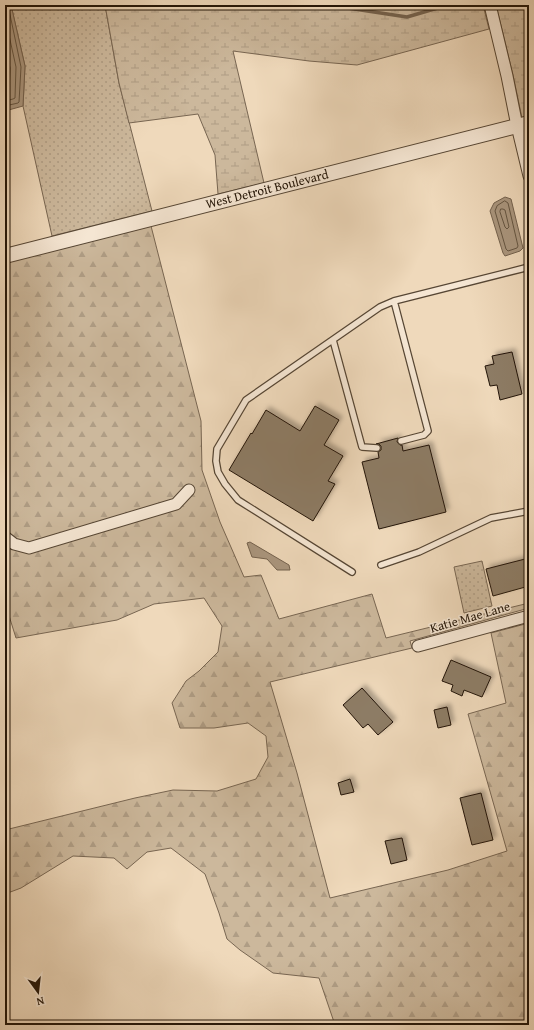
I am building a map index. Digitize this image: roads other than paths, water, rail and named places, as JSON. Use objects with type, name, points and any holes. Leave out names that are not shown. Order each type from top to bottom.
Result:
[{"type":"street","points":[[490,5],[507,76],[523,125],[529,176]]},
{"type":"street","name":"West Detroit Boulevard","points":[[5,256],[523,125]]},
{"type":"street","points":[[5,537],[14,544],[29,548],[176,504],[190,490]]},
{"type":"street","name":"Katie Mae Lane","points":[[418,646],[529,616]]},
{"type":"lane","points":[[352,572],[238,500],[224,484],[218,472],[216,461],[217,449],[246,400],[380,307],[394,301],[529,267]]},
{"type":"lane","points":[[394,301],[428,431],[424,435],[401,441]]},
{"type":"lane","points":[[333,340],[362,447],[377,448]]},
{"type":"lane","points":[[381,565],[419,552],[491,518],[529,511]]},
{"type":"water","points":[[5,5],[11,5],[25,66],[23,106],[5,111]]},
{"type":"water","points":[[505,197],[511,199],[523,248],[520,251],[505,256],[490,211],[494,203]]},
{"type":"water","points":[[250,542],[289,565],[290,570],[277,570],[267,559],[252,557],[247,543]]},
{"type":"waterway","points":[[328,5],[407,17],[448,5]]}]
